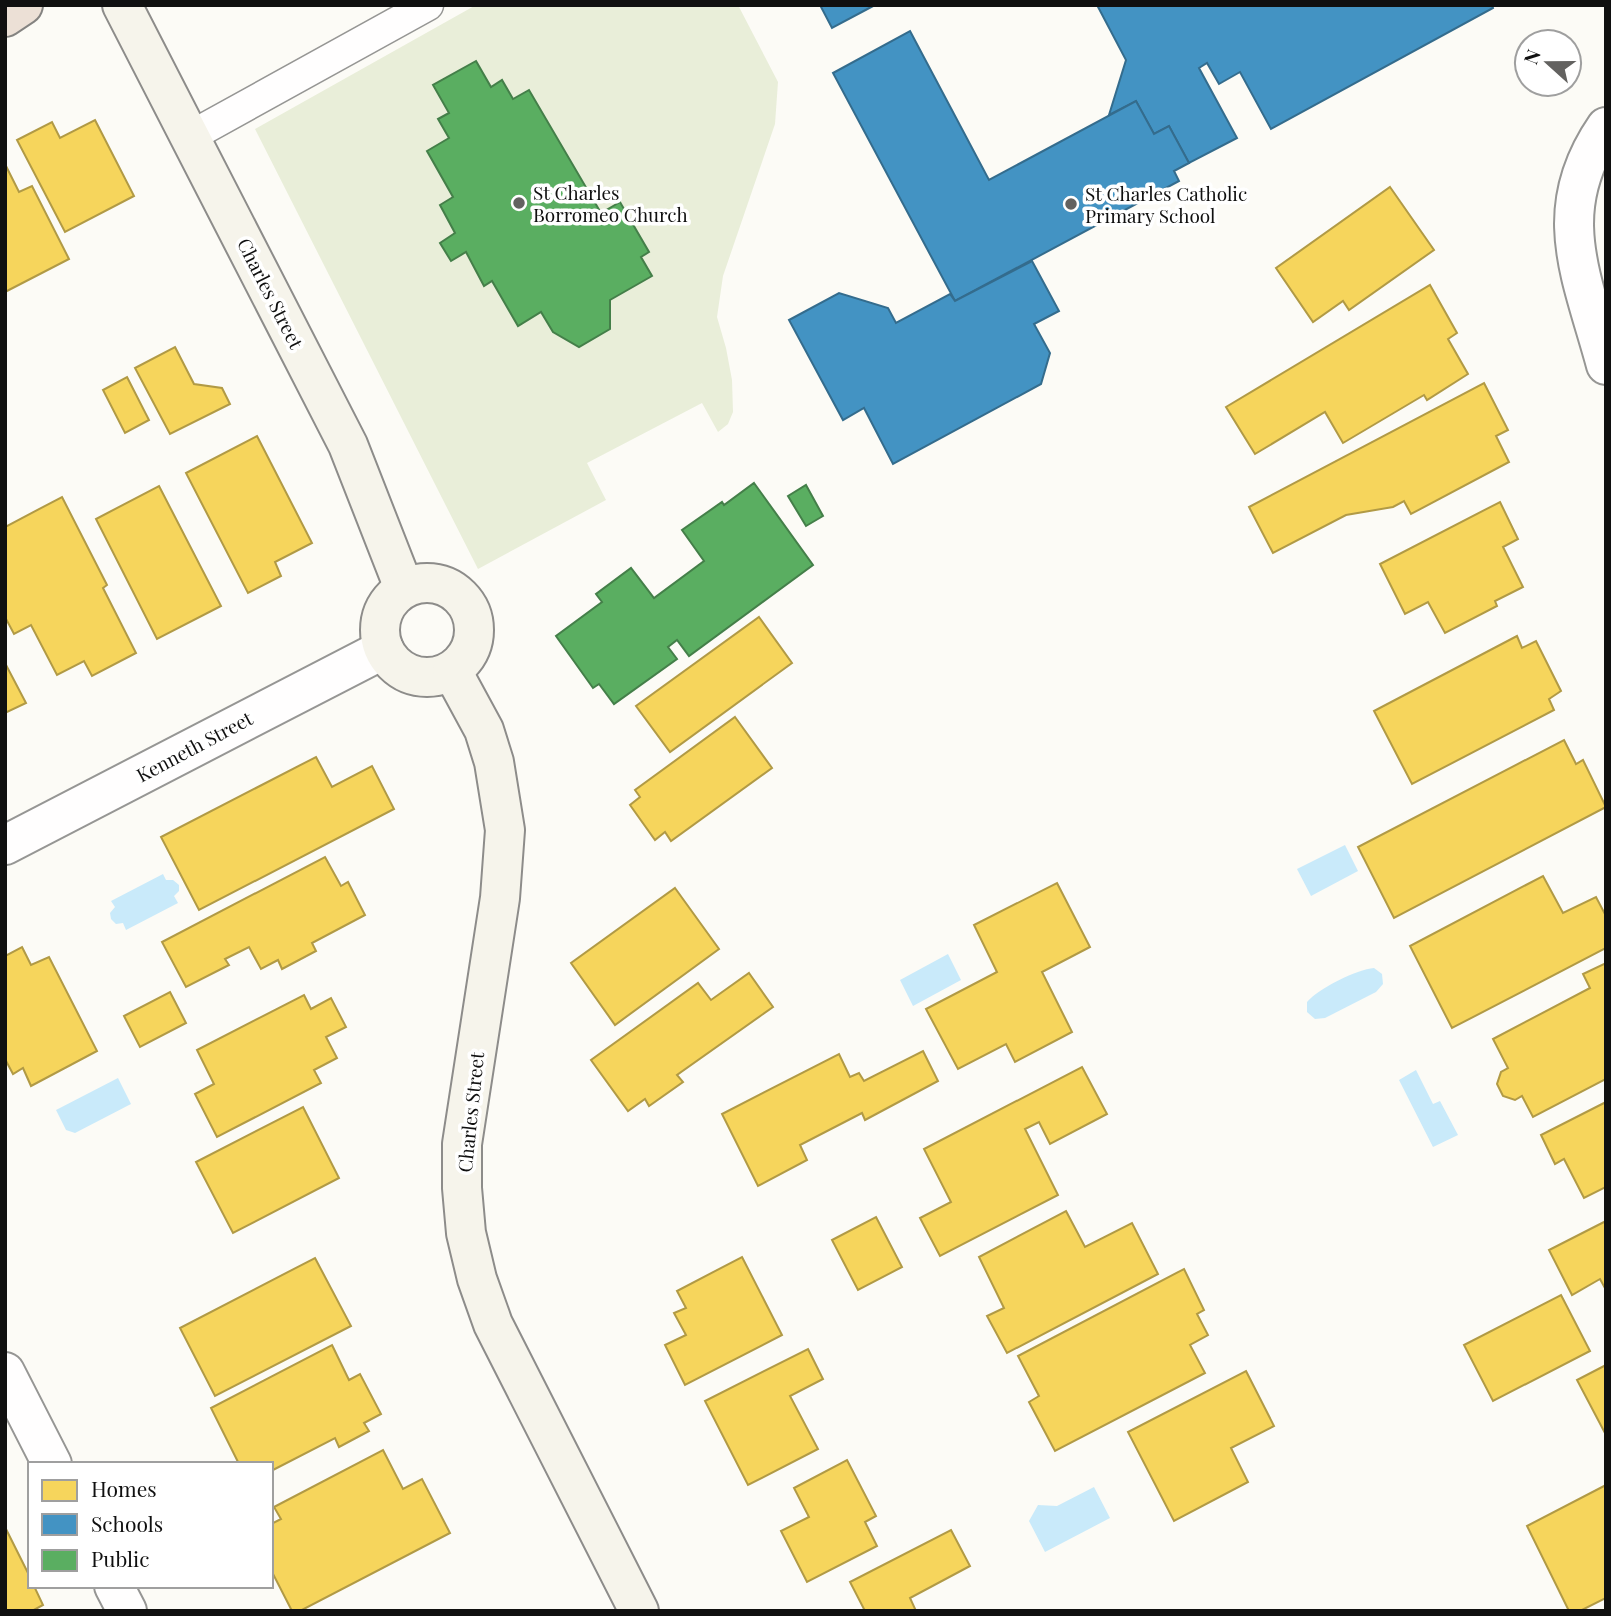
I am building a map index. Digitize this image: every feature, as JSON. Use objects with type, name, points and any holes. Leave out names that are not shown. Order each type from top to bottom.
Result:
[{"type":"highway","points":[[5,17],[23,5]]},
{"type":"street","name":"Charles Street","points":[[122,5],[348,445],[404,588]]},
{"type":"street","points":[[1606,127],[1590,150],[1578,182],[1573,214],[1574,247],[1606,365]]},
{"type":"street","points":[[419,582],[450,588],[462,598],[471,611],[475,624],[474,637],[463,662],[452,671],[421,677],[405,672],[393,662],[384,649],[380,635],[385,608],[393,596],[404,588],[419,582]]},
{"type":"street","name":"Kenneth Street","points":[[5,845],[384,649]]},
{"type":"street","name":"Charles Street","points":[[452,671],[484,730],[494,762],[505,830],[500,898],[462,1144],[466,1233],[477,1279],[493,1324],[639,1611]]},
{"type":"street","points":[[5,1373],[51,1462]]},
{"type":"street","points":[[115,1588],[127,1611]]},
{"type":"lane","points":[[191,136],[428,5]]},
{"type":"green space","points":[[476,5],[738,5],[778,82],[775,124],[723,276],[717,317],[732,380],[733,412],[728,424],[718,432],[702,403],[587,463],[606,500],[478,569],[255,129]],"holes":[[[476,61],[491,87],[502,80],[513,99],[529,90],[601,213],[621,202],[649,251],[641,257],[652,276],[610,300],[610,329],[579,347],[553,332],[541,312],[492,281],[484,286],[466,252],[451,261],[440,243],[455,233],[441,205],[453,197],[449,138],[438,120],[449,113],[434,85]]]},
{"type":"water","points":[[1345,845],[1358,871],[1311,896],[1297,869]]},
{"type":"water","points":[[163,874],[166,880],[173,880],[179,885],[179,891],[174,896],[178,903],[126,930],[123,923],[116,924],[111,919],[110,913],[115,907],[111,901]]},
{"type":"water","points":[[948,954],[961,980],[913,1006],[900,980]]},
{"type":"water","points":[[1374,968],[1382,974],[1383,984],[1376,992],[1325,1018],[1315,1019],[1307,1012],[1307,1002],[1320,991],[1348,976]]},
{"type":"water","points":[[1416,1070],[1433,1104],[1440,1101],[1458,1135],[1433,1147],[1399,1080]]},
{"type":"water","points":[[118,1078],[131,1104],[75,1133],[66,1130],[56,1110]]},
{"type":"water","points":[[1094,1487],[1110,1518],[1045,1552],[1029,1521],[1038,1505],[1057,1506]]},
{"type":"building: Homes","points":[[95,120],[134,196],[65,232],[17,140],[52,122],[60,138]]},
{"type":"building: Homes","points":[[5,164],[19,192],[32,186],[69,259],[5,292]]},
{"type":"building: Homes","points":[[1390,187],[1434,250],[1349,310],[1343,301],[1313,322],[1276,268]]},
{"type":"building: Homes","points":[[1430,285],[1457,333],[1448,339],[1468,374],[1427,400],[1424,395],[1343,443],[1325,412],[1255,454],[1226,407]]},
{"type":"building: Homes","points":[[175,347],[194,384],[222,388],[230,404],[170,434],[135,368]]},
{"type":"building: Homes","points":[[127,377],[149,420],[125,433],[103,390]]},
{"type":"building: Homes","points":[[1484,383],[1508,430],[1496,436],[1509,462],[1411,514],[1404,501],[1393,507],[1346,515],[1273,553],[1249,507]]},
{"type":"building: Homes","points":[[257,436],[312,543],[275,562],[281,576],[248,593],[186,473]]},
{"type":"building: Homes","points":[[159,486],[221,606],[157,639],[96,519]]},
{"type":"building: Homes","points":[[62,497],[107,585],[103,588],[136,653],[92,676],[84,661],[57,675],[31,625],[14,634],[5,617],[5,527]]},
{"type":"building: Homes","points":[[1500,502],[1518,539],[1503,547],[1523,587],[1495,601],[1497,606],[1445,633],[1428,602],[1405,614],[1380,564]]},
{"type":"building: Homes","points":[[759,617],[792,663],[670,752],[636,706]]},
{"type":"building: Homes","points":[[1517,636],[1522,648],[1536,641],[1561,691],[1549,699],[1554,710],[1412,784],[1374,711]]},
{"type":"building: Homes","points":[[5,663],[26,703],[5,713]]},
{"type":"building: Homes","points":[[735,717],[772,768],[671,841],[665,832],[655,840],[630,805],[640,797],[635,790]]},
{"type":"building: Homes","points":[[1564,740],[1576,764],[1583,760],[1606,807],[1394,918],[1358,847]]},
{"type":"building: Homes","points":[[316,757],[332,787],[372,766],[394,809],[199,910],[161,837]]},
{"type":"building: Homes","points":[[325,857],[341,886],[348,882],[365,915],[312,943],[316,951],[282,969],[278,960],[261,969],[249,947],[225,959],[229,965],[186,987],[162,942]]},
{"type":"building: Homes","points":[[1543,876],[1563,913],[1596,897],[1606,916],[1606,948],[1452,1028],[1410,946]]},
{"type":"building: Homes","points":[[1057,883],[1090,947],[1042,972],[1072,1032],[1015,1062],[1006,1044],[958,1069],[926,1009],[997,972],[974,925]]},
{"type":"building: Homes","points":[[675,888],[719,949],[615,1025],[571,963]]},
{"type":"building: Homes","points":[[22,947],[31,965],[49,957],[97,1051],[31,1086],[23,1068],[13,1074],[5,1059],[5,956]]},
{"type":"building: Homes","points":[[1606,963],[1606,1079],[1533,1117],[1522,1096],[1515,1100],[1503,1096],[1497,1084],[1501,1072],[1508,1068],[1493,1039],[1590,988],[1583,974]]},
{"type":"building: Homes","points":[[749,973],[773,1007],[677,1075],[683,1082],[649,1106],[645,1099],[628,1111],[591,1060],[698,983],[711,1000]]},
{"type":"building: Homes","points":[[170,992],[186,1023],[140,1047],[124,1016]]},
{"type":"building: Homes","points":[[304,995],[311,1009],[331,998],[346,1027],[326,1037],[337,1058],[314,1070],[321,1083],[217,1137],[195,1094],[214,1084],[197,1050]]},
{"type":"building: Homes","points":[[923,1051],[938,1081],[865,1120],[862,1113],[800,1145],[807,1160],[758,1186],[722,1114],[839,1054],[850,1077],[859,1073],[864,1081]]},
{"type":"building: Homes","points":[[1082,1067],[1107,1114],[1050,1144],[1039,1122],[1025,1129],[1058,1195],[940,1256],[920,1218],[951,1202],[924,1149]]},
{"type":"building: Homes","points":[[1606,1102],[1606,1187],[1584,1198],[1564,1159],[1555,1164],[1541,1135]]},
{"type":"building: Homes","points":[[303,1107],[339,1178],[233,1233],[196,1162]]},
{"type":"building: Homes","points":[[1066,1211],[1085,1247],[1132,1223],[1158,1274],[1007,1353],[987,1316],[1004,1308],[979,1257]]},
{"type":"building: Homes","points":[[876,1217],[902,1267],[858,1290],[832,1240]]},
{"type":"building: Homes","points":[[1606,1221],[1606,1290],[1600,1279],[1572,1295],[1549,1250]]},
{"type":"building: Homes","points":[[742,1257],[782,1335],[685,1385],[665,1345],[686,1335],[674,1313],[686,1308],[677,1291]]},
{"type":"building: Homes","points":[[315,1258],[351,1326],[215,1396],[180,1328]]},
{"type":"building: Homes","points":[[1184,1269],[1204,1310],[1197,1314],[1208,1335],[1190,1345],[1205,1373],[1055,1451],[1029,1402],[1039,1396],[1018,1356]]},
{"type":"building: Homes","points":[[1561,1295],[1590,1351],[1493,1401],[1464,1345]]},
{"type":"building: Homes","points":[[332,1345],[349,1380],[360,1374],[381,1414],[364,1423],[369,1431],[339,1447],[335,1438],[273,1470],[273,1462],[238,1462],[211,1408]]},
{"type":"building: Homes","points":[[808,1349],[823,1379],[790,1396],[818,1449],[748,1485],[705,1401]]},
{"type":"building: Homes","points":[[1606,1365],[1606,1435],[1577,1380]]},
{"type":"building: Homes","points":[[1246,1371],[1274,1426],[1231,1448],[1248,1482],[1174,1521],[1128,1432]]},
{"type":"building: Homes","points":[[383,1450],[403,1489],[422,1479],[450,1533],[300,1611],[292,1611],[273,1574],[273,1523],[281,1519],[274,1507]]},
{"type":"building: Homes","points":[[847,1460],[876,1516],[865,1522],[877,1546],[807,1582],[781,1531],[809,1517],[794,1488]]},
{"type":"building: Homes","points":[[1606,1485],[1606,1598],[1580,1611],[1569,1611],[1527,1526]]},
{"type":"building: Homes","points":[[5,1527],[28,1573],[28,1588],[35,1588],[43,1605],[32,1611],[5,1611]]},
{"type":"building: Homes","points":[[951,1530],[970,1566],[910,1598],[916,1611],[865,1611],[850,1582]]},
{"type":"building: Schools","points":[[820,5],[875,5],[832,28]]},
{"type":"building: Schools","points":[[1097,5],[1492,5],[1493,8],[1271,129],[1240,72],[1219,84],[1207,63],[1199,68],[1237,138],[1189,163],[1169,126],[1154,134],[1136,101],[1109,115],[1126,60]]},
{"type":"building: Schools","points":[[910,31],[989,180],[1136,101],[1154,134],[1169,126],[1189,163],[1174,171],[1179,181],[955,301],[833,73]]},
{"type":"building: Schools","points":[[1032,261],[1059,311],[1034,324],[1050,353],[1041,384],[893,464],[864,408],[843,420],[789,320],[839,293],[888,308],[896,323],[950,294],[955,301]]},
{"type":"building: Public","name":"St Charles Borromeo Church","points":[[476,61],[491,87],[502,80],[513,99],[529,90],[601,213],[620,202],[649,252],[641,257],[652,276],[610,300],[610,329],[579,347],[553,332],[541,312],[518,326],[492,281],[484,286],[466,252],[451,261],[440,243],[455,233],[440,205],[453,197],[427,151],[449,138],[438,119],[449,113],[433,85]]},
{"type":"building: Public","points":[[754,483],[813,565],[689,656],[677,640],[668,647],[677,659],[614,704],[599,684],[593,688],[556,636],[602,602],[596,594],[631,568],[654,598],[704,561],[682,530]]},
{"type":"building: Public","points":[[806,485],[823,516],[806,526],[788,496]]},
{"type":"place","name":"St Charles Borromeo Church","points":[[519,203]]},
{"type":"place","name":"St Charles Catholic Primary School","points":[[1071,204]]}]
